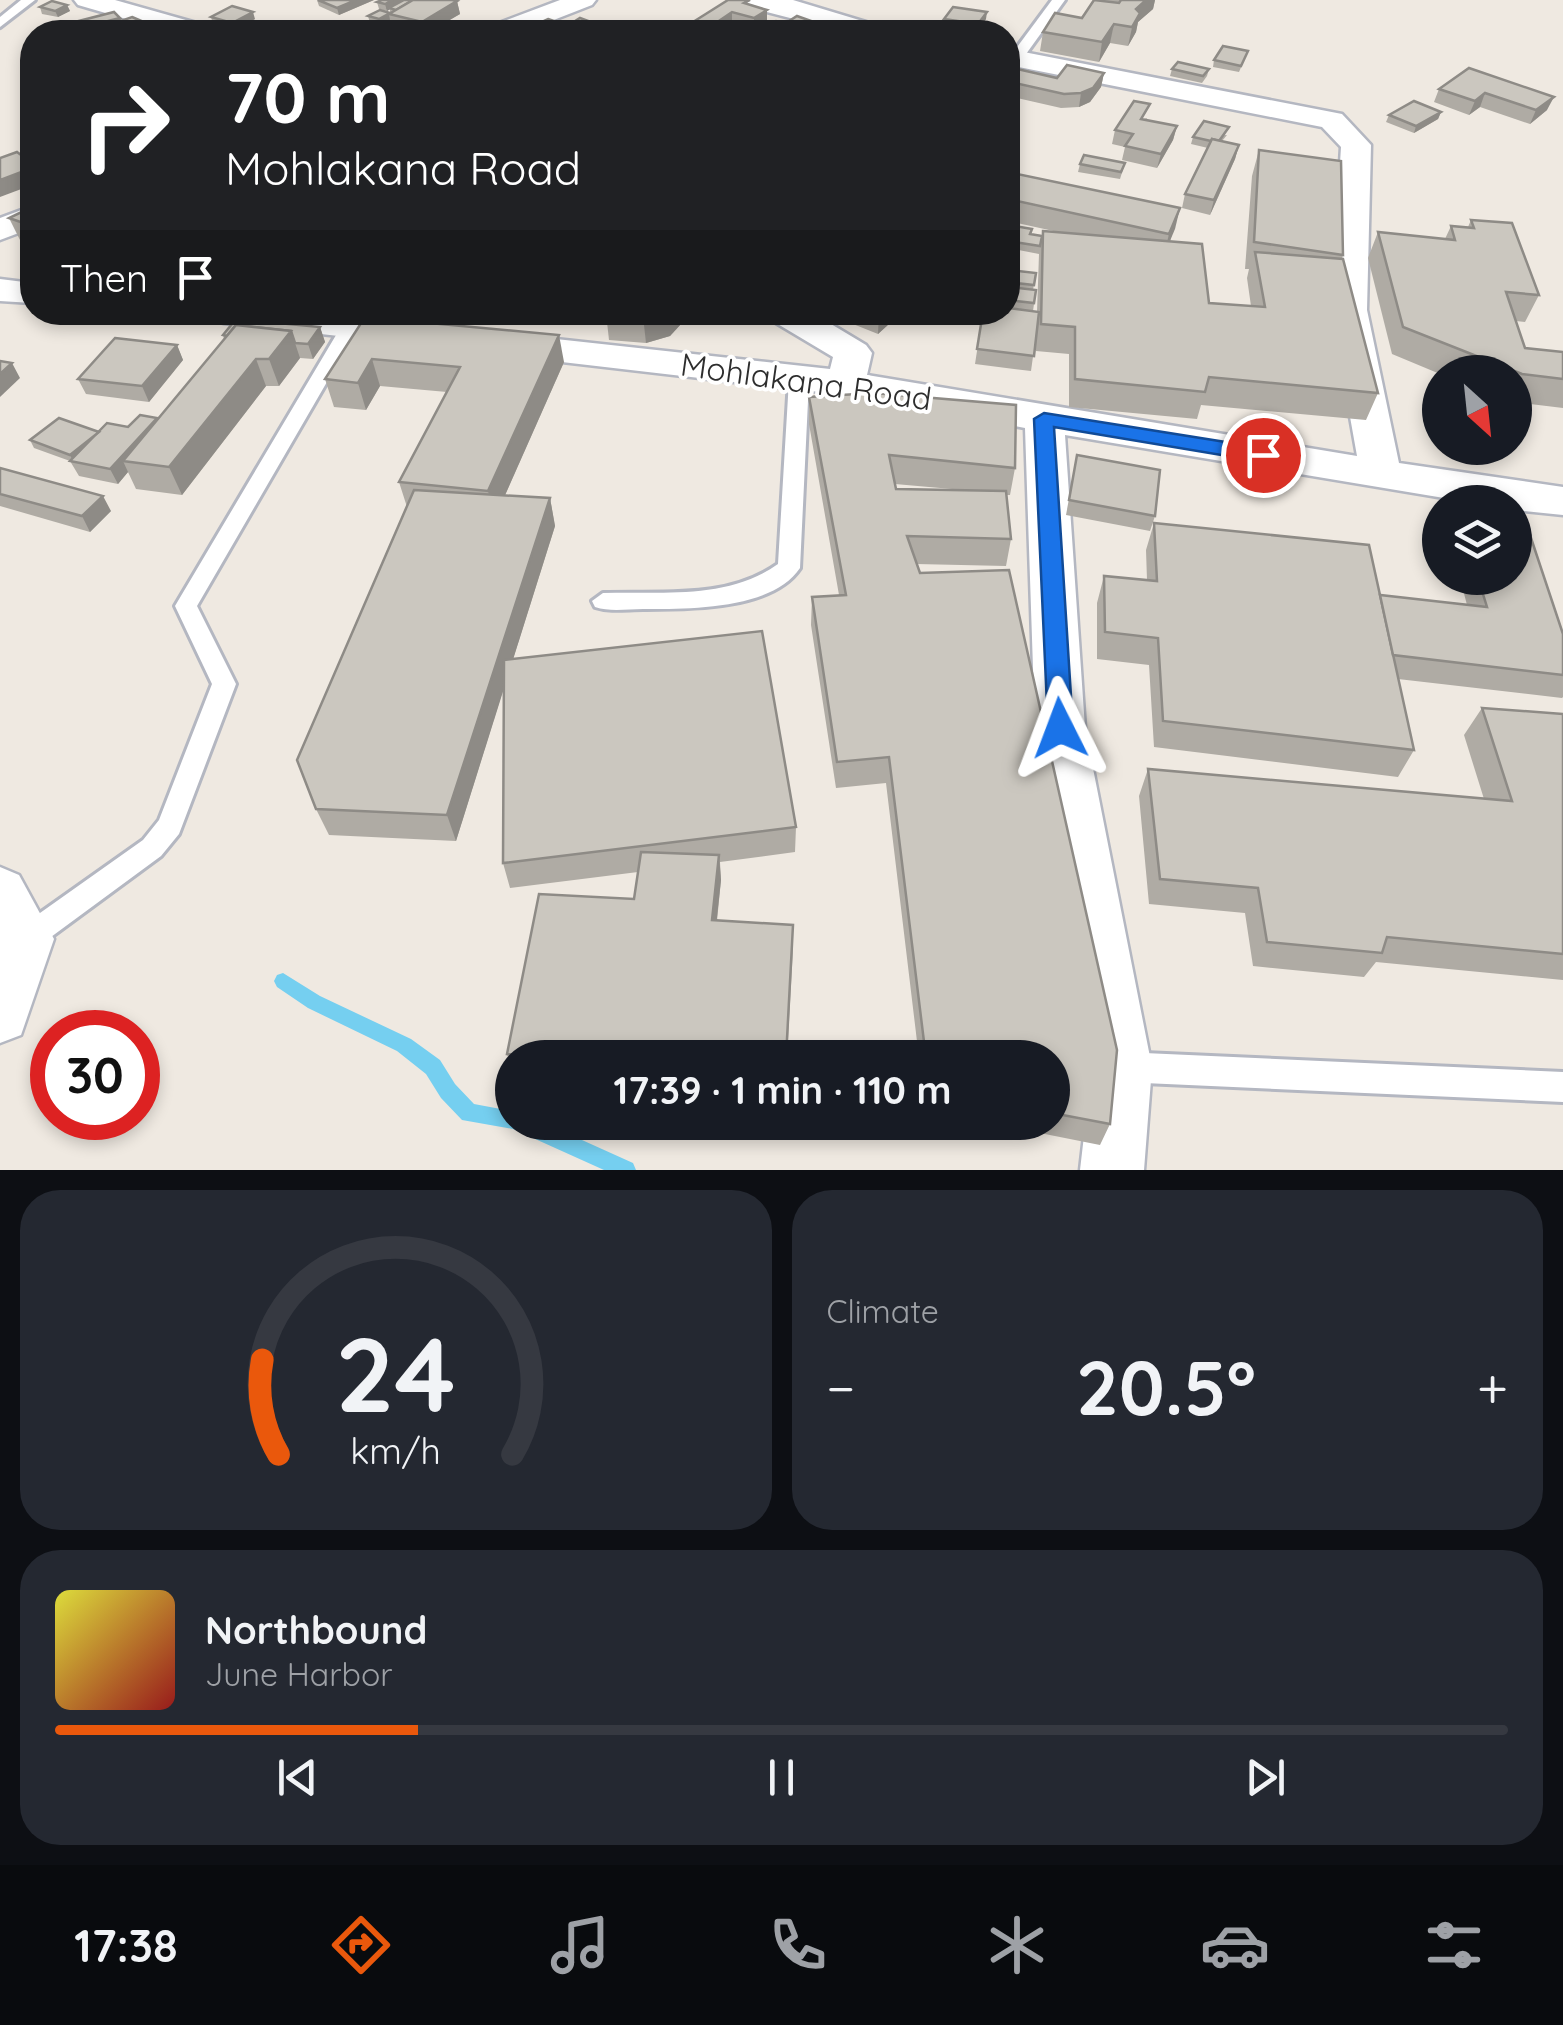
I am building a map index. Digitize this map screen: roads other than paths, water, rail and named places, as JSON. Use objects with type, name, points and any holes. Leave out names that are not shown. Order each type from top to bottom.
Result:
[{"type":"street","points":[[87,0],[156,20]]},
{"type":"street","points":[[531,20],[583,0]]},
{"type":"street","points":[[749,0],[832,20]]},
{"type":"street","points":[[1020,60],[1332,120],[1356,145],[1349,310],[1381,474]]},
{"type":"street","name":"Mohlakana Road","points":[[341,325],[846,383],[1381,474],[1563,500]]},
{"type":"street","points":[[806,325],[853,353],[846,383]]},
{"type":"street","points":[[1044,419],[1060,728],[1122,1067],[1112,1170]]},
{"type":"street","points":[[0,1015],[13,915]]},
{"type":"lane","points":[[0,23],[29,0]]},
{"type":"lane","points":[[1020,48],[1060,0]]},
{"type":"lane","points":[[13,915],[152,848],[170,826],[224,684],[213,656],[194,634],[186,606],[350,326]]},
{"type":"lane","points":[[604,601],[738,595],[769,586],[789,568],[798,380]]},
{"type":"lane","points":[[1122,1067],[1563,1087]]},
{"type":"waterway","points":[[283,981],[314,1002],[404,1045],[433,1067],[469,1113],[495,1117]]},
{"type":"waterway","points":[[559,1140],[626,1170]]}]
